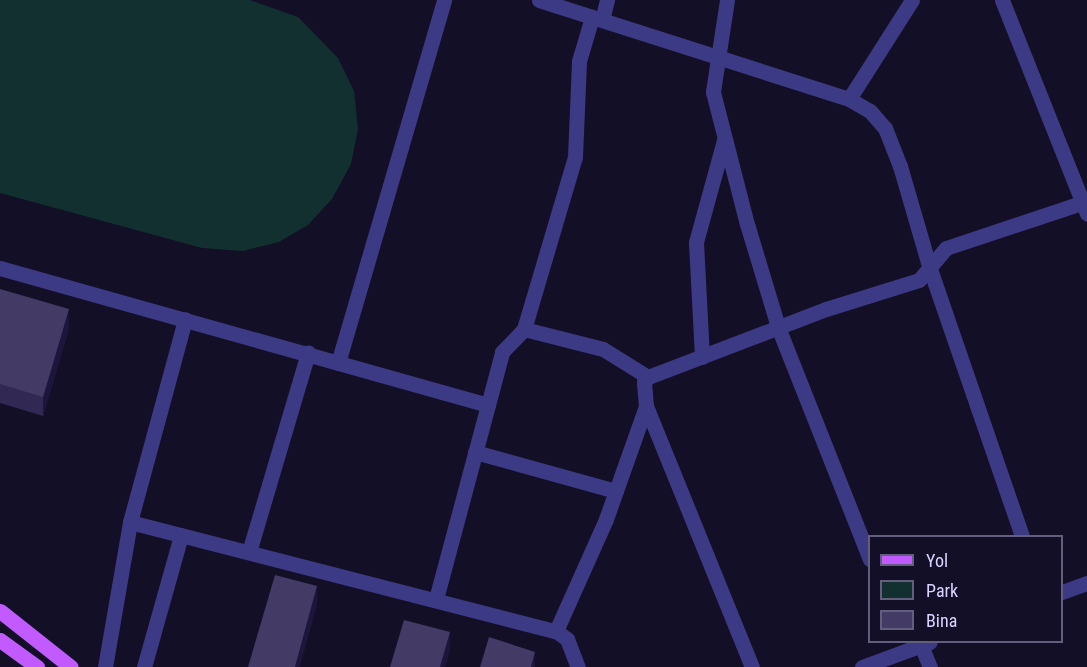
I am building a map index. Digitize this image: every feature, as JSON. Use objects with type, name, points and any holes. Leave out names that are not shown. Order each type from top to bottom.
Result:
[{"type":"main road","points":[[0,611],[71,667]]},
{"type":"main road","points":[[0,640],[37,667]]},
{"type":"street","points":[[338,363],[444,0]]},
{"type":"street","points":[[539,0],[849,99],[870,111],[885,128],[900,166],[929,266],[1021,535]]},
{"type":"street","points":[[436,598],[502,352],[524,329],[575,157],[579,61],[607,0]]},
{"type":"street","points":[[727,0],[716,57],[713,92],[778,327],[868,555]]},
{"type":"street","points":[[849,99],[912,0]]},
{"type":"street","points":[[648,377],[778,327],[919,280],[946,248],[1086,206],[1002,0]]},
{"type":"street","points":[[702,357],[696,242],[725,137]]},
{"type":"street","points":[[0,268],[488,405]]},
{"type":"street","points":[[105,667],[130,522],[185,319]]},
{"type":"street","points":[[524,329],[603,349],[648,377]]},
{"type":"street","points":[[249,552],[309,353]]},
{"type":"street","points":[[648,377],[644,389],[646,406],[752,667]]},
{"type":"street","points":[[555,631],[616,491],[646,406]]},
{"type":"street","points":[[475,452],[616,491]]},
{"type":"street","points":[[130,522],[436,598],[555,631],[567,639],[578,667]]},
{"type":"street","points":[[144,667],[181,535]]},
{"type":"street","points":[[1063,592],[1087,583]]},
{"type":"street","points":[[862,667],[904,646],[926,643],[930,667]]},
{"type":"green space","points":[[0,0],[250,0],[298,17],[338,58],[354,91],[358,129],[351,164],[332,199],[308,225],[279,242],[243,251],[202,248],[0,193]]},
{"type":"building","points":[[0,289],[69,309],[43,397],[0,384]]},
{"type":"building","points":[[275,575],[317,586],[295,667],[248,667]]},
{"type":"building","points":[[404,620],[450,632],[440,667],[390,667]]},
{"type":"building","points":[[489,637],[535,652],[531,667],[480,667]]}]
